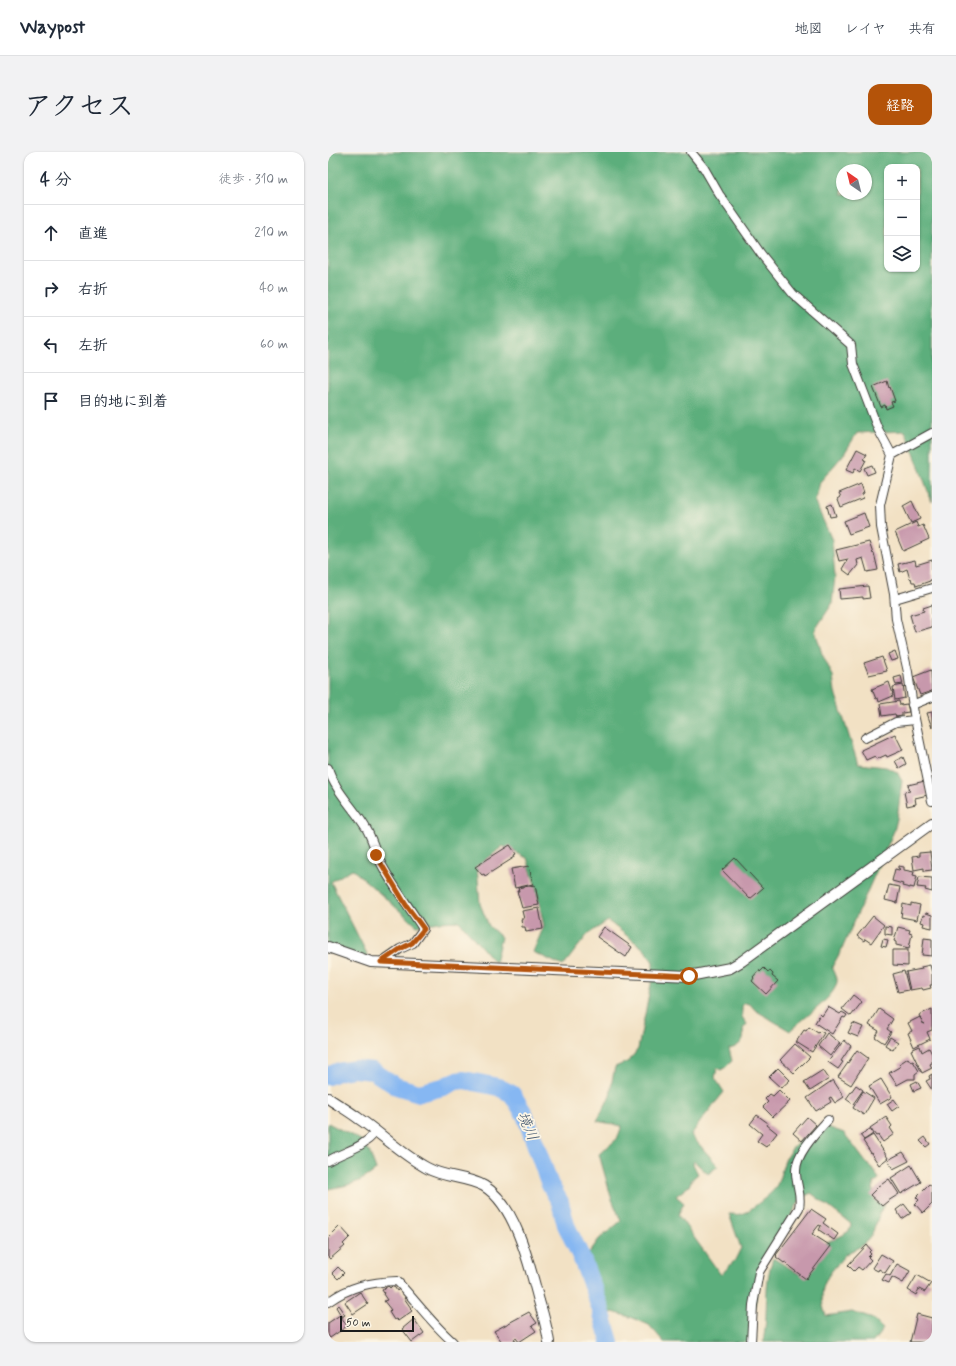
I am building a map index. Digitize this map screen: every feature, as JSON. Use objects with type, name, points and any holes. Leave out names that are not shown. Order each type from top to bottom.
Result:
[{"type":"street","points":[[691,152],[704,168],[719,194],[761,254],[793,294],[851,345],[853,364],[878,429],[892,455],[880,505],[881,526],[895,599],[896,619],[908,672],[912,705],[932,801]]},
{"type":"street","points":[[892,455],[932,433]]},
{"type":"street","points":[[895,599],[932,588]]},
{"type":"street","points":[[912,705],[932,697]]},
{"type":"street","points":[[865,738],[896,722],[915,720]]},
{"type":"street","points":[[328,768],[331,778],[366,828],[376,855],[384,869],[406,905],[424,929],[412,943],[381,962]]},
{"type":"street","points":[[328,947],[371,962],[689,976],[730,968],[932,823]]},
{"type":"street","points":[[328,1098],[359,1118],[406,1156],[428,1169],[448,1176],[473,1180],[497,1195],[519,1235],[532,1274],[549,1342]]},
{"type":"street","points":[[751,1342],[753,1305],[759,1272],[799,1208],[801,1198],[795,1171],[799,1157],[811,1139],[828,1120]]},
{"type":"street","points":[[328,1161],[354,1150],[368,1141],[376,1132]]},
{"type":"street","points":[[328,1302],[343,1292],[376,1282],[397,1281],[440,1331],[453,1342]]},
{"type":"green space","points":[[328,152],[932,152],[932,502],[905,431],[857,433],[844,454],[820,482],[815,502],[832,540],[835,577],[832,604],[815,630],[822,654],[833,676],[835,692],[858,764],[886,767],[897,772],[902,781],[897,819],[894,831],[842,949],[832,967],[837,979],[836,986],[832,993],[790,1031],[755,1010],[750,1004],[745,1003],[742,1006],[742,1017],[747,1024],[743,1029],[743,1039],[739,1044],[729,1049],[732,1061],[721,1070],[717,1068],[715,1078],[724,1092],[691,1135],[718,1166],[708,1174],[694,1161],[693,1164],[698,1174],[692,1179],[689,1186],[676,1196],[684,1203],[678,1215],[721,1275],[735,1260],[741,1248],[729,1214],[745,1213],[774,1190],[788,1154],[794,1146],[806,1136],[822,1125],[844,1133],[865,1161],[875,1171],[879,1179],[874,1183],[873,1191],[884,1205],[869,1239],[861,1246],[846,1254],[827,1278],[824,1284],[822,1302],[826,1316],[852,1312],[873,1319],[883,1329],[873,1342],[763,1342],[766,1321],[768,1279],[773,1258],[799,1274],[824,1244],[850,1230],[851,1224],[811,1193],[801,1198],[759,1272],[751,1342],[664,1342],[649,1325],[613,1312],[605,1316],[591,1280],[587,1256],[599,1239],[621,1221],[611,1197],[599,1154],[617,1139],[622,1126],[597,1121],[610,1096],[615,1067],[629,1061],[638,1049],[653,974],[653,962],[644,949],[608,921],[588,934],[563,966],[533,952],[544,926],[536,887],[527,858],[503,846],[477,867],[480,904],[489,926],[501,937],[495,963],[459,921],[439,922],[417,926],[352,869],[331,882],[371,962],[328,947]]},
{"type":"green space","points":[[328,1123],[361,1140],[370,1153],[376,1170],[354,1183],[328,1189]]},
{"type":"building","points":[[887,381],[895,401],[891,402],[893,406],[886,409],[885,405],[881,407],[873,387]]},
{"type":"building","points":[[857,449],[867,454],[864,459],[866,460],[860,471],[855,468],[853,473],[846,470]]},
{"type":"building","points":[[872,465],[875,472],[867,475],[864,468]]},
{"type":"building","points":[[861,484],[864,493],[862,494],[863,498],[841,507],[838,499],[841,497],[839,493]]},
{"type":"building","points":[[912,501],[920,519],[911,523],[903,506]]},
{"type":"building","points":[[832,504],[836,516],[830,517],[827,506]]},
{"type":"building","points":[[864,513],[869,527],[849,534],[844,521]]},
{"type":"building","points":[[916,522],[918,527],[923,525],[929,539],[903,551],[895,532]]},
{"type":"building","points":[[869,542],[873,554],[874,553],[878,570],[867,572],[863,558],[857,560],[858,565],[850,575],[842,569],[848,559],[839,561],[836,550]]},
{"type":"building","points":[[915,560],[916,565],[932,560],[932,580],[916,586],[915,582],[912,582],[911,578],[910,579],[907,569],[900,572],[898,564]]},
{"type":"building","points":[[868,586],[870,598],[863,599],[863,597],[840,599],[839,589]]},
{"type":"building","points":[[932,605],[932,627],[915,632],[910,615],[924,611],[923,608]]},
{"type":"building","points":[[895,651],[898,659],[891,661],[888,654]]},
{"type":"building","points":[[882,657],[887,671],[869,675],[864,663]]},
{"type":"building","points":[[931,670],[932,691],[920,695],[913,677]]},
{"type":"building","points":[[901,676],[903,684],[896,685],[894,678]]},
{"type":"building","points":[[889,682],[893,696],[879,702],[878,698],[876,699],[872,689]]},
{"type":"building","points":[[903,685],[905,698],[895,700],[893,687]]},
{"type":"building","points":[[899,701],[900,705],[907,704],[909,712],[902,713],[902,716],[896,717],[895,714],[882,716],[880,704]]},
{"type":"building","points":[[932,712],[932,728],[927,713]]},
{"type":"building","points":[[895,734],[903,750],[887,757],[886,755],[877,759],[875,756],[866,760],[861,750]]},
{"type":"building","points":[[903,757],[906,764],[899,768],[895,761]]},
{"type":"building","points":[[925,781],[928,795],[915,798],[916,804],[907,806],[904,792],[910,791],[908,785]]},
{"type":"building","points":[[510,845],[516,854],[514,855],[515,857],[485,876],[484,874],[482,875],[475,867]]},
{"type":"building","points":[[930,852],[932,870],[924,871],[924,868],[914,870],[912,857],[919,856],[919,853]]},
{"type":"building","points":[[735,858],[763,888],[750,899],[722,870]]},
{"type":"building","points":[[529,866],[533,884],[515,888],[511,869]]},
{"type":"building","points":[[898,866],[904,867],[904,870],[914,872],[913,875],[917,876],[914,888],[902,886],[903,884],[892,881],[895,869],[900,869]]},
{"type":"building","points":[[919,877],[932,878],[932,892],[925,890],[926,888],[917,887]]},
{"type":"building","points":[[535,885],[539,905],[522,908],[517,891],[519,891],[518,888]]},
{"type":"building","points":[[889,885],[900,887],[897,903],[885,900]]},
{"type":"building","points":[[911,903],[920,905],[917,920],[901,917],[903,904],[911,906]]},
{"type":"building","points":[[539,908],[543,929],[526,932],[525,927],[522,927],[521,919],[524,919],[522,911]]},
{"type":"building","points":[[926,913],[932,915],[932,928],[923,926],[924,923],[921,922],[923,915],[925,916]]},
{"type":"building","points":[[873,916],[884,925],[871,943],[865,939],[864,941],[857,936]]},
{"type":"building","points":[[885,926],[892,927],[892,935],[885,934]]},
{"type":"building","points":[[604,927],[632,947],[626,957],[597,937]]},
{"type":"building","points":[[898,927],[910,930],[909,933],[912,934],[909,948],[896,945],[896,942],[894,941]]},
{"type":"building","points":[[924,938],[932,939],[932,956],[922,955]]},
{"type":"building","points":[[883,939],[888,940],[886,947],[881,946]]},
{"type":"building","points":[[893,950],[908,950],[908,966],[893,965]]},
{"type":"building","points":[[930,965],[932,973],[931,988],[923,990],[922,988],[910,990],[906,972],[922,969],[921,967]]},
{"type":"building","points":[[764,968],[768,972],[770,971],[773,974],[772,976],[778,981],[766,994],[752,981],[754,978],[753,977],[759,970],[760,972]]},
{"type":"building","points":[[904,971],[909,990],[898,992],[893,974]]},
{"type":"building","points":[[853,995],[862,1002],[851,1016],[842,1009]]},
{"type":"building","points":[[828,1007],[840,1014],[842,1012],[847,1015],[845,1018],[843,1017],[832,1034],[815,1023],[820,1014],[822,1016]]},
{"type":"building","points":[[879,1009],[893,1019],[887,1029],[891,1032],[884,1043],[875,1037],[879,1031],[869,1025]]},
{"type":"building","points":[[932,1009],[932,1030],[927,1032],[930,1039],[914,1047],[908,1033],[912,1031],[908,1023],[920,1017],[919,1015]]},
{"type":"building","points":[[853,1023],[863,1027],[858,1037],[848,1033]]},
{"type":"building","points":[[809,1027],[818,1033],[820,1031],[824,1033],[812,1052],[796,1042],[804,1030],[806,1031]]},
{"type":"building","points":[[827,1033],[840,1043],[830,1056],[818,1046]]},
{"type":"building","points":[[890,1037],[898,1042],[893,1050],[885,1045]]},
{"type":"building","points":[[844,1040],[851,1046],[841,1061],[843,1062],[838,1069],[828,1062]]},
{"type":"building","points":[[795,1044],[810,1057],[794,1073],[780,1060]]},
{"type":"building","points":[[920,1046],[922,1052],[929,1048],[932,1054],[932,1063],[930,1064],[932,1068],[922,1073],[911,1050]]},
{"type":"building","points":[[857,1050],[868,1058],[851,1085],[838,1077]]},
{"type":"building","points":[[908,1058],[911,1062],[913,1061],[919,1071],[915,1074],[915,1079],[908,1079],[897,1085],[889,1073],[901,1066],[899,1064]]},
{"type":"building","points":[[778,1068],[790,1080],[781,1088],[769,1077]]},
{"type":"building","points":[[823,1070],[829,1079],[810,1091],[804,1082]]},
{"type":"building","points":[[932,1074],[932,1090],[926,1081],[930,1079],[929,1076]]},
{"type":"building","points":[[881,1079],[892,1097],[880,1104],[869,1086]]},
{"type":"building","points":[[833,1080],[844,1097],[835,1103],[831,1097],[829,1098],[831,1102],[816,1111],[807,1098]]},
{"type":"building","points":[[917,1081],[921,1088],[914,1091],[911,1084]]},
{"type":"building","points":[[856,1085],[863,1090],[853,1104],[846,1099]]},
{"type":"building","points":[[779,1090],[790,1101],[773,1117],[763,1107],[768,1102],[765,1099],[770,1094],[773,1096]]},
{"type":"building","points":[[863,1091],[874,1098],[864,1115],[853,1108]]},
{"type":"building","points":[[894,1099],[899,1106],[892,1111],[887,1104]]},
{"type":"building","points":[[757,1115],[768,1123],[767,1125],[777,1133],[766,1147],[757,1141],[762,1134],[750,1124]]},
{"type":"building","points":[[807,1117],[816,1125],[802,1141],[793,1133]]},
{"type":"building","points":[[886,1117],[892,1126],[890,1128],[894,1134],[883,1142],[870,1128]]},
{"type":"building","points":[[870,1129],[873,1134],[864,1140],[860,1135]]},
{"type":"building","points":[[873,1135],[888,1158],[879,1165],[863,1141]]},
{"type":"building","points":[[925,1137],[930,1144],[926,1147],[920,1141]]},
{"type":"building","points":[[903,1152],[909,1161],[893,1169],[888,1160]]},
{"type":"building","points":[[911,1165],[921,1182],[901,1194],[891,1178]]},
{"type":"building","points":[[889,1179],[899,1194],[882,1206],[870,1195]]},
{"type":"building","points":[[929,1184],[932,1186],[932,1204],[923,1213],[915,1204],[919,1200],[916,1197]]},
{"type":"building","points":[[904,1204],[911,1213],[902,1219],[896,1210]]},
{"type":"building","points":[[811,1209],[826,1219],[823,1223],[838,1234],[834,1240],[819,1230],[821,1226],[819,1225],[812,1234],[831,1246],[806,1279],[787,1265],[788,1264],[776,1257],[776,1255]]},
{"type":"building","points":[[340,1226],[350,1237],[343,1244],[345,1246],[330,1259],[328,1257],[328,1238]]},
{"type":"building","points":[[867,1245],[871,1250],[869,1252],[871,1254],[868,1257],[871,1260],[862,1270],[858,1267],[854,1271],[848,1265]]},
{"type":"building","points":[[881,1254],[893,1261],[885,1273],[879,1269],[878,1271],[872,1268]]},
{"type":"building","points":[[897,1264],[910,1271],[903,1283],[892,1277],[889,1283],[882,1280],[886,1274],[890,1276]]},
{"type":"building","points":[[338,1267],[344,1273],[338,1279],[332,1273]]},
{"type":"building","points":[[917,1275],[931,1283],[925,1292],[919,1289],[916,1295],[908,1290]]},
{"type":"building","points":[[393,1285],[397,1291],[399,1289],[406,1297],[404,1298],[412,1311],[398,1321],[396,1319],[394,1320],[389,1312],[391,1310],[384,1301],[387,1300],[382,1290],[388,1286],[390,1288]]},
{"type":"building","points":[[360,1292],[368,1304],[353,1314],[345,1302]]},
{"type":"building","points":[[338,1305],[345,1315],[342,1317],[336,1307]]},
{"type":"building","points":[[529,1312],[537,1323],[532,1326],[536,1331],[519,1342],[516,1338],[514,1339],[516,1342],[502,1342],[494,1331]]},
{"type":"building","points":[[917,1314],[932,1318],[932,1342],[910,1342]]},
{"type":"building","points":[[340,1315],[347,1326],[330,1338],[328,1335],[328,1323]]},
{"type":"building","points":[[414,1319],[424,1333],[412,1342],[402,1329]]},
{"type":"waterway","name":"境川","points":[[328,1076],[337,1072],[354,1069],[373,1071],[396,1086],[419,1093],[443,1087],[456,1081],[464,1080],[498,1087],[512,1094],[525,1115],[550,1185],[560,1202],[566,1225],[582,1259],[600,1307],[610,1342]]},
{"type":"route","points":[[376,855],[406,905],[424,929],[412,943],[381,962],[396,964],[415,963],[689,976]]}]
